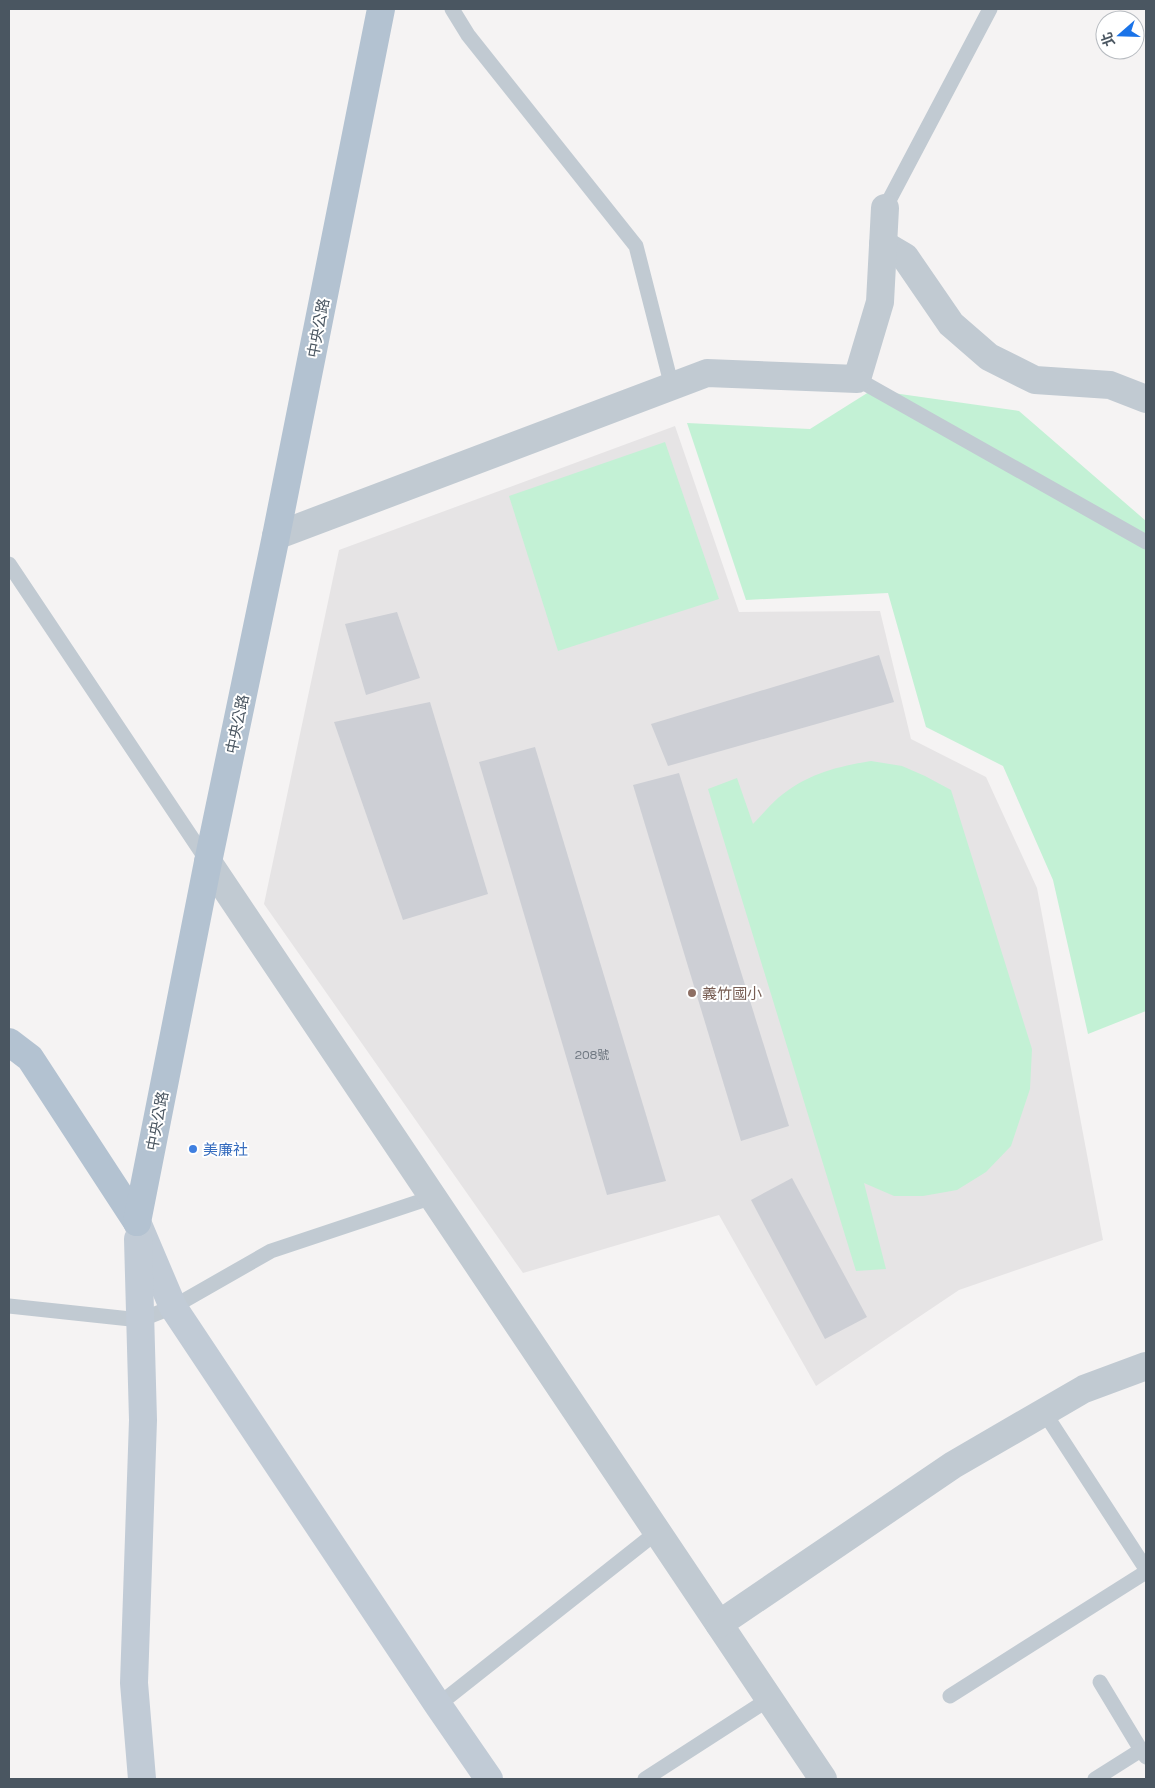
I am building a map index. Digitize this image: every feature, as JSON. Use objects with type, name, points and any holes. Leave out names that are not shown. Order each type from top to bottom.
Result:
[{"type":"main road","name":"中央公路","points":[[137,1222],[381,9]]},
{"type":"main road","points":[[9,1042],[30,1058],[137,1222],[173,1307],[489,1779]]},
{"type":"main road","points":[[137,1222],[143,1420],[134,1682],[142,1779]]},
{"type":"street","points":[[276,536],[672,388],[707,373],[857,379],[880,302],[885,208]]},
{"type":"street","points":[[883,244],[905,257],[951,324],[989,357],[1034,380],[1110,385],[1146,399]]},
{"type":"street","points":[[208,862],[823,1779]]},
{"type":"street","points":[[719,1624],[953,1465],[1084,1389],[1146,1366]]},
{"type":"lane","points":[[452,9],[468,35],[636,246],[672,388]]},
{"type":"lane","points":[[885,208],[990,9]]},
{"type":"lane","points":[[857,379],[1146,542]]},
{"type":"lane","points":[[9,564],[208,862]]},
{"type":"lane","points":[[9,1306],[140,1320],[173,1307],[271,1251],[433,1197]]},
{"type":"lane","points":[[950,1696],[1146,1571],[1044,1412]]},
{"type":"lane","points":[[438,1705],[657,1532]]},
{"type":"lane","points":[[1095,1779],[1143,1754],[1100,1682]]},
{"type":"lane","points":[[645,1779],[769,1699]]},
{"type":"shaded area","name":"義竹國小","points":[[675,426],[739,612],[880,611],[911,739],[986,777],[1037,888],[1103,1240],[959,1290],[816,1386],[719,1215],[523,1273],[264,904],[339,550]]},
{"type":"green space","points":[[872,390],[1019,411],[1146,521],[1146,1011],[1088,1034],[1053,880],[1003,766],[926,727],[888,593],[746,600],[687,423],[810,429]]},
{"type":"green space","points":[[665,442],[719,599],[558,651],[509,496]]},
{"type":"green space","points":[[871,761],[902,766],[951,790],[1032,1049],[1030,1089],[1011,1146],[986,1172],[957,1190],[923,1196],[894,1196],[864,1183],[886,1269],[856,1271],[708,789],[737,778],[753,824],[778,798],[811,777],[833,769]]},
{"type":"building","points":[[397,612],[420,678],[366,695],[345,624]]},
{"type":"building","points":[[879,655],[894,702],[668,766],[651,724]]},
{"type":"building","points":[[430,702],[488,894],[403,920],[334,722]]},
{"type":"building","points":[[535,747],[666,1181],[607,1195],[479,762]]},
{"type":"building","points":[[679,773],[789,1126],[741,1141],[633,785]]},
{"type":"building","points":[[792,1178],[867,1317],[825,1339],[751,1200]]},
{"type":"place","name":"義竹國小","points":[[692,993]]},
{"type":"place","name":"美廉社","points":[[193,1149]]}]
